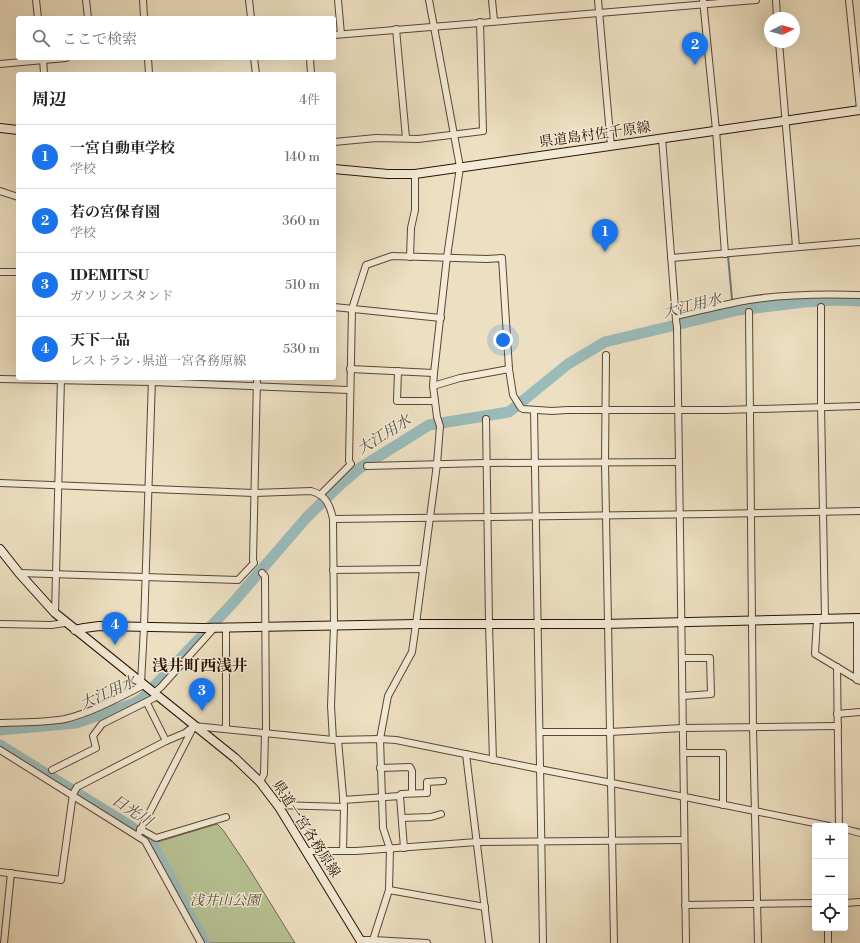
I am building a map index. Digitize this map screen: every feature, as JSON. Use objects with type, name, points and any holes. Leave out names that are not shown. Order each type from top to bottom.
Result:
[{"type":"main road","name":"県道島村佐千原線","points":[[336,169],[388,174],[415,174],[860,109]]},
{"type":"main road","points":[[0,128],[16,130]]},
{"type":"main road","name":"県道一宮各務原線","points":[[0,549],[55,614],[65,623],[240,762],[260,782],[307,851],[361,941]]},
{"type":"main road","points":[[75,630],[99,626],[203,628],[334,625],[752,621],[859,618]]},
{"type":"street","points":[[36,0],[38,16]]},
{"type":"street","points":[[86,0],[88,16]]},
{"type":"street","points":[[143,0],[144,16]]},
{"type":"street","points":[[249,0],[251,16]]},
{"type":"street","points":[[338,0],[341,34]]},
{"type":"street","points":[[373,940],[389,890],[390,849],[382,828],[380,739],[388,696],[412,652],[431,517],[440,426],[435,401],[434,372],[447,257],[460,167],[428,0]]},
{"type":"street","points":[[492,0],[494,21]]},
{"type":"street","points":[[598,0],[611,146]]},
{"type":"street","points":[[336,35],[600,13],[703,2],[756,0]]},
{"type":"street","points":[[776,0],[777,12]]},
{"type":"street","points":[[849,0],[860,109]]},
{"type":"street","points":[[703,2],[716,130],[725,254]]},
{"type":"street","points":[[336,142],[376,138],[418,139],[483,131],[480,22]]},
{"type":"street","points":[[396,30],[406,138]]},
{"type":"street","points":[[780,48],[796,248]]},
{"type":"street","points":[[0,64],[34,60]]},
{"type":"street","points":[[43,60],[44,72]]},
{"type":"street","points":[[148,60],[149,72]]},
{"type":"street","points":[[254,60],[256,72]]},
{"type":"street","points":[[310,60],[311,72]]},
{"type":"street","points":[[662,138],[676,318],[678,327],[686,943]]},
{"type":"street","points":[[410,257],[411,228],[415,210],[415,174]]},
{"type":"street","points":[[0,191],[16,195]]},
{"type":"street","points":[[671,258],[860,242]]},
{"type":"street","points":[[320,495],[351,464],[348,460],[352,310],[366,265],[392,256],[487,259],[502,258],[509,369],[513,395],[521,408],[552,411],[750,409],[860,406]]},
{"type":"street","points":[[0,272],[16,272]]},
{"type":"street","points":[[676,318],[736,303],[772,297],[795,295],[860,295]]},
{"type":"street","points":[[821,307],[823,512],[821,619],[814,654],[859,680]]},
{"type":"street","points":[[336,308],[441,318]]},
{"type":"street","points":[[749,312],[753,728],[758,943]]},
{"type":"street","points":[[606,355],[605,463],[614,943]]},
{"type":"street","points":[[350,369],[434,372]]},
{"type":"street","points":[[434,386],[460,378],[509,369]]},
{"type":"street","points":[[398,371],[397,400],[435,401]]},
{"type":"street","points":[[0,379],[16,379]]},
{"type":"street","points":[[55,614],[61,380]]},
{"type":"street","points":[[0,723],[42,722],[72,717],[143,685],[152,380],[349,390]]},
{"type":"street","points":[[19,573],[238,580],[254,563],[257,380]]},
{"type":"street","points":[[534,410],[543,943]]},
{"type":"street","points":[[486,419],[489,624],[493,760]]},
{"type":"street","points":[[367,466],[487,463],[679,462]]},
{"type":"street","points":[[0,483],[254,493],[311,491],[320,495],[327,501],[330,505],[333,519],[334,625],[331,706],[344,803],[343,851]]},
{"type":"street","points":[[333,519],[750,514],[860,511]]},
{"type":"street","points":[[333,570],[423,569]]},
{"type":"street","points":[[260,782],[264,774],[266,730],[265,576],[262,573]]},
{"type":"street","points":[[859,618],[859,680]]},
{"type":"street","points":[[0,624],[50,625],[65,623]]},
{"type":"street","points":[[52,770],[96,748],[92,736],[102,724],[147,702],[215,627]]},
{"type":"street","points":[[226,627],[226,729]]},
{"type":"street","points":[[682,658],[710,658],[711,687],[711,694],[682,696]]},
{"type":"street","points":[[837,667],[839,823]]},
{"type":"street","points":[[147,702],[166,741]]},
{"type":"street","points":[[837,714],[860,712]]},
{"type":"street","points":[[138,836],[140,829],[194,726]]},
{"type":"street","points":[[0,872],[61,880],[72,794],[77,787],[80,784],[166,741],[185,733],[194,726],[336,740],[380,739],[410,742],[539,770],[685,797],[812,823]]},
{"type":"street","points":[[540,732],[610,732],[683,728],[838,726]]},
{"type":"street","points":[[0,750],[145,841],[201,943]]},
{"type":"street","points":[[684,754],[723,753],[723,805]]},
{"type":"street","points":[[466,754],[489,943]]},
{"type":"street","points":[[380,768],[410,767],[412,770],[412,793]]},
{"type":"street","points":[[277,805],[344,803],[381,797],[399,796],[401,794],[427,793],[427,782],[443,781]]},
{"type":"street","points":[[399,796],[404,848]]},
{"type":"street","points":[[402,818],[431,817],[441,814]]},
{"type":"street","points":[[140,829],[156,838],[226,817]]},
{"type":"street","points":[[848,830],[860,833]]},
{"type":"street","points":[[307,851],[390,849],[477,842],[684,840]]},
{"type":"street","points":[[4,943],[11,873]]},
{"type":"street","points":[[389,890],[485,907]]},
{"type":"street","points":[[848,902],[860,902]]},
{"type":"street","points":[[686,904],[812,903]]},
{"type":"street","points":[[828,931],[828,943]]},
{"type":"street","points":[[361,941],[373,940],[427,943]]},
{"type":"green space","name":"浅井山公園","points":[[217,824],[223,830],[248,867],[295,943],[206,943],[191,917],[154,843]]},
{"type":"waterway","points":[[728,256],[732,299]]},
{"type":"waterway","name":"大江用水","points":[[0,730],[76,723],[135,703],[143,698],[231,605],[307,517],[342,483],[360,468],[429,425],[509,412],[568,364],[605,342],[738,310],[804,302],[838,300],[860,301]]},
{"type":"waterway","name":"日光川","points":[[0,745],[130,826],[151,841],[205,943]]},
{"type":"place","name":"若の宮保育園","points":[[695,65]]},
{"type":"place","name":"一宮自動車学校","points":[[605,252]]},
{"type":"place","name":"天下一品","points":[[115,645]]},
{"type":"place","name":"IDEMITSU","points":[[202,711]]},
{"type":"district","name":"浅井町西浅井","points":[[200,666]]}]
